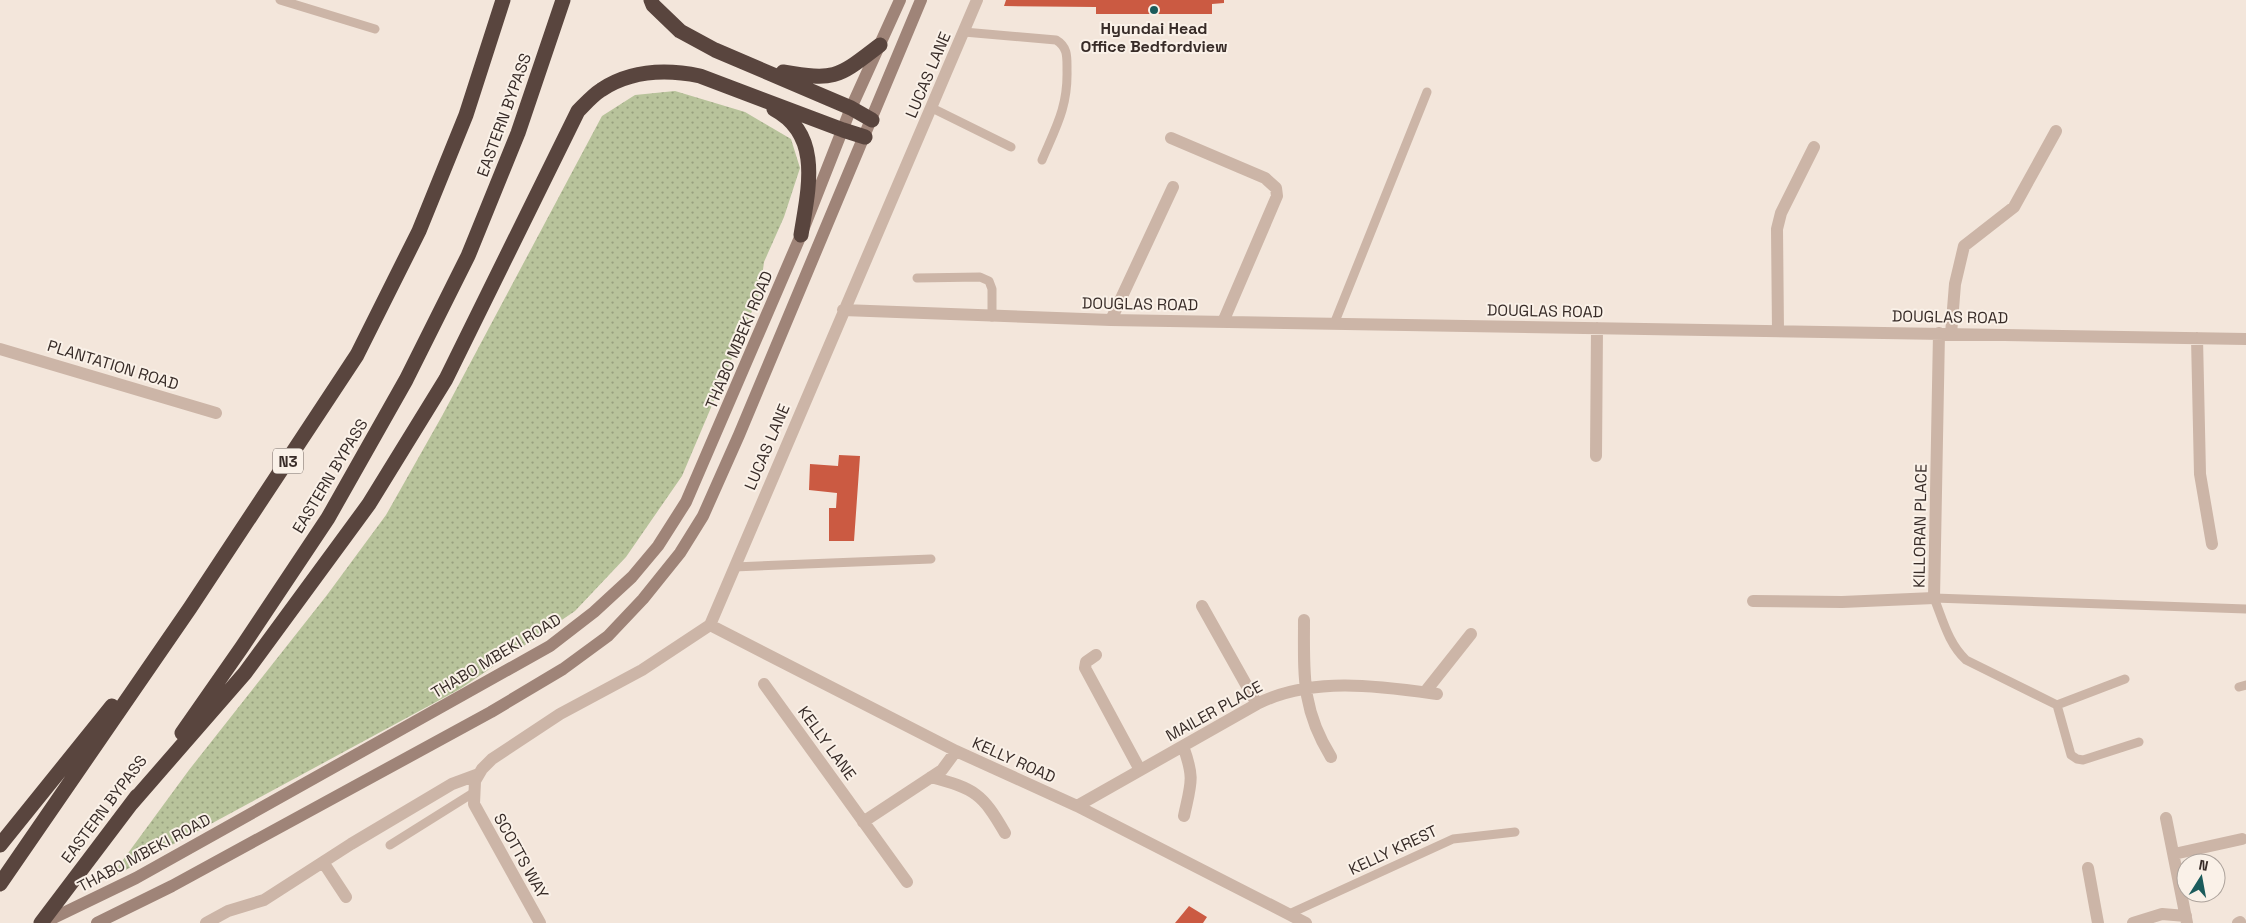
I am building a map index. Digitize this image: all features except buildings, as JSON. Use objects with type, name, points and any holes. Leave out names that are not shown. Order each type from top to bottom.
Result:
[{"type":"highway","name":"N3","points":[[0,884],[190,608],[358,355],[419,231],[466,115],[503,0]]},
{"type":"highway","name":"EASTERN BYPASS","points":[[42,923],[81,868],[131,804],[242,647],[328,518],[406,380],[468,256],[518,133],[563,0]]},
{"type":"highway","points":[[651,0],[653,5],[680,31],[715,50],[852,108],[872,120]]},
{"type":"highway","points":[[757,68],[818,78],[830,77],[851,68],[880,45]]},
{"type":"highway","points":[[131,804],[245,673],[369,504],[446,379],[578,111],[601,90],[628,77],[659,71],[700,76],[843,130],[865,136]]},
{"type":"highway","points":[[741,91],[784,114],[801,133],[808,157],[810,177],[801,235]]},
{"type":"highway","points":[[0,845],[190,608]]},
{"type":"main road","name":"THABO MBEKI ROAD","points":[[42,923],[136,878],[550,646],[594,612],[632,577],[658,546],[686,502],[801,235],[852,108],[900,0]]},
{"type":"main road","points":[[97,923],[172,886],[491,712],[563,669],[608,636],[643,599],[680,554],[703,516],[872,120],[921,0]]},
{"type":"street","name":"LUCAS LANE","points":[[710,625],[977,0]]},
{"type":"street","name":"KILLORAN PLACE","points":[[1753,601],[1871,601],[1934,598],[1945,334],[1964,246],[2014,207],[2056,131]]},
{"type":"street","points":[[1171,138],[1265,178],[1276,188],[1277,196],[1223,322]]},
{"type":"street","points":[[1778,331],[1777,229],[1781,214],[1814,148]]},
{"type":"street","points":[[1111,320],[1173,187]]},
{"type":"street","name":"DOUGLAS ROAD","points":[[843,310],[1111,320],[2246,339]]},
{"type":"street","points":[[1596,456],[1597,328]]},
{"type":"street","points":[[2197,338],[2200,474],[2212,544]]},
{"type":"street","name":"PLANTATION ROAD","points":[[0,349],[216,413]]},
{"type":"street","points":[[1202,606],[1257,704]]},
{"type":"street","points":[[1304,620],[1304,688],[1318,735],[1331,756]]},
{"type":"street","points":[[473,799],[479,774],[492,759],[560,714],[642,670],[710,625]]},
{"type":"street","name":"KELLY ROAD","points":[[710,625],[956,751],[1077,806],[1306,923]]},
{"type":"street","name":"MAILER PLACE","points":[[1077,806],[1257,704],[1282,694],[1304,688],[1346,686],[1431,693],[1471,634]]},
{"type":"street","points":[[1096,655],[1086,662],[1085,668],[1140,770]]},
{"type":"street","name":"KELLY LANE","points":[[764,684],[907,882]]},
{"type":"street","points":[[1183,746],[1192,769],[1192,778],[1184,816]]},
{"type":"street","points":[[863,822],[942,770],[956,751]]},
{"type":"street","points":[[206,923],[228,911],[264,900],[452,784],[479,774]]},
{"type":"street","points":[[931,778],[957,784],[978,795],[990,808],[1005,834]]},
{"type":"street","name":"SCOTTS WAY","points":[[473,799],[540,923]]},
{"type":"street","points":[[2133,923],[2162,914],[2187,919],[2166,818]]},
{"type":"street","points":[[2174,854],[2242,839]]},
{"type":"street","points":[[323,862],[346,897]]},
{"type":"street","points":[[2088,868],[2098,923]]},
{"type":"lane","points":[[280,0],[375,29]]},
{"type":"lane","points":[[964,32],[1056,40],[1062,43],[1067,53],[1066,100],[1042,160]]},
{"type":"lane","points":[[1334,324],[1427,92]]},
{"type":"lane","points":[[932,108],[1011,147]]},
{"type":"lane","points":[[917,278],[980,277],[989,281],[992,289],[992,317]]},
{"type":"lane","points":[[734,566],[931,559]]},
{"type":"lane","points":[[2125,679],[2057,705],[1966,660],[1956,651],[1934,598],[2246,609]]},
{"type":"lane","points":[[2057,705],[2071,755],[2077,759],[2082,760],[2139,742]]},
{"type":"lane","points":[[390,845],[473,799]]},
{"type":"lane","name":"KELLY KREST","points":[[1289,914],[1453,839],[1515,832]]},
{"type":"green space","points":[[675,91],[745,112],[791,139],[800,168],[784,217],[764,262],[760,292],[682,476],[626,557],[575,611],[460,689],[109,879],[189,770],[327,595],[386,515],[442,416],[602,116],[635,95]]},
{"type":"place","name":"Hyundai Head Office Bedfordview","points":[[1154,10]]}]
